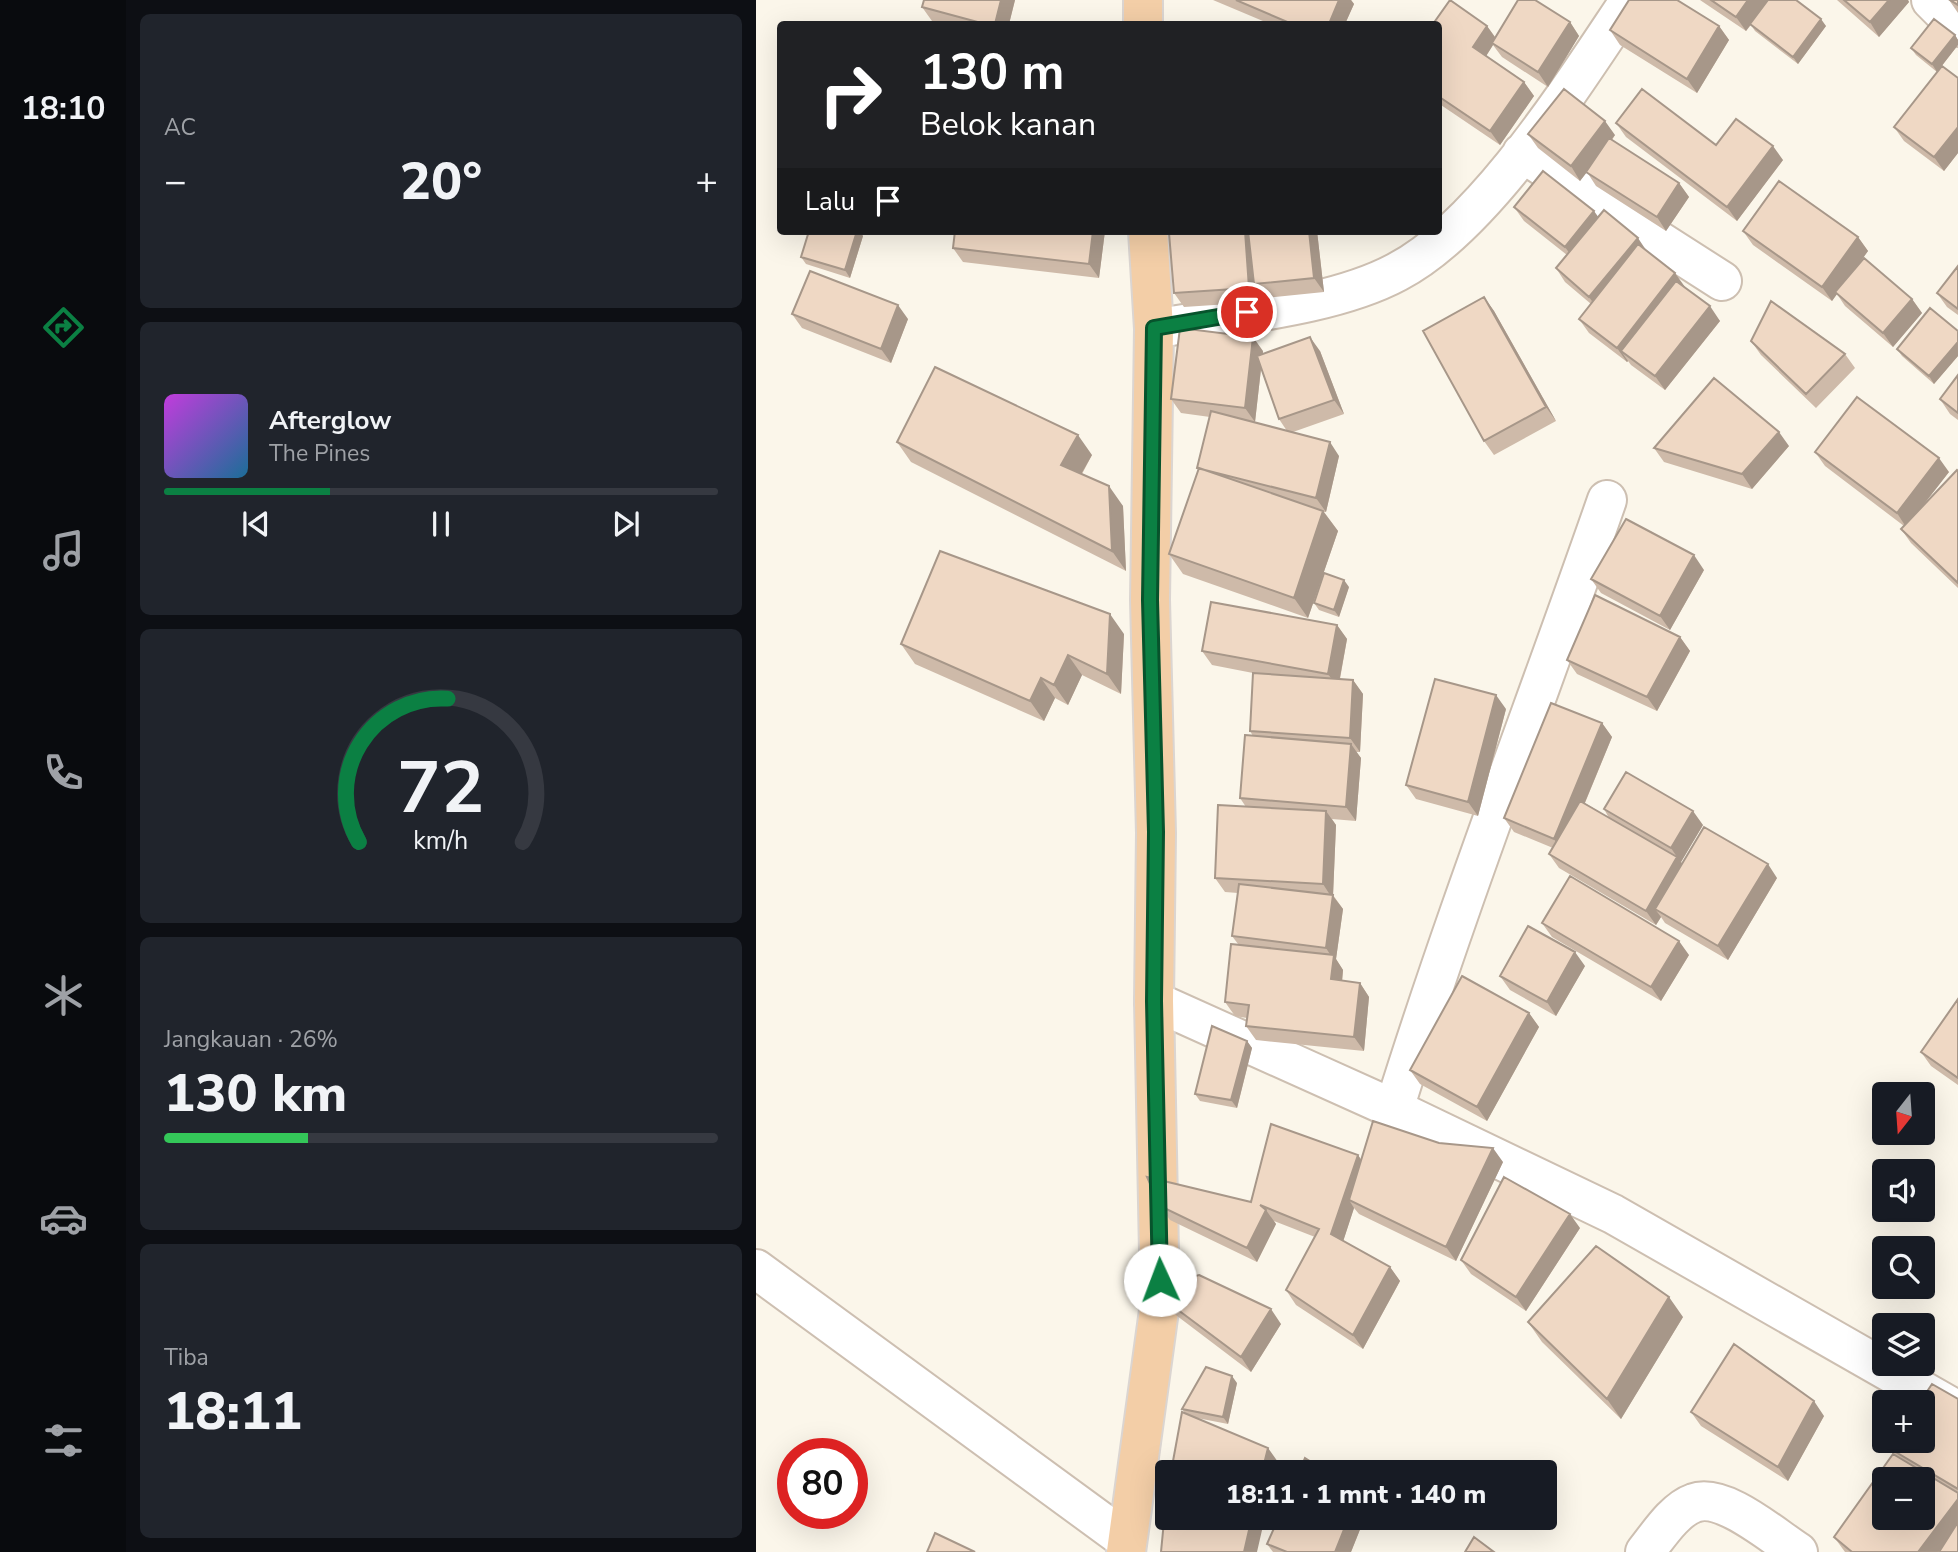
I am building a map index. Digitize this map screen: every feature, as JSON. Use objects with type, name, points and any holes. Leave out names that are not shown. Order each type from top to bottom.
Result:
[{"type":"highway","points":[[1143,0],[1143,21]]},
{"type":"highway","points":[[1126,1546],[1160,1303],[1154,1001],[1156,832],[1150,600],[1154,328],[1148,235]]},
{"type":"street","points":[[1154,328],[1335,295],[1396,273],[1435,248],[1483,200],[1522,153],[1630,0]]},
{"type":"street","points":[[1931,0],[1958,27]]},
{"type":"street","points":[[1522,153],[1722,281]]},
{"type":"street","points":[[1394,1110],[1473,866],[1521,745],[1607,500]]},
{"type":"street","points":[[1154,1001],[1394,1110],[1635,1226],[1958,1411]]},
{"type":"street","points":[[756,1269],[1126,1546]]},
{"type":"street","points":[[1645,1552],[1675,1517],[1692,1503],[1708,1500],[1728,1506],[1798,1552]]},
{"type":"building","points":[[924,0],[1001,0],[996,21],[974,21],[922,7]]},
{"type":"building","points":[[1236,0],[1339,0],[1330,21],[1285,21]]},
{"type":"building","points":[[1450,0],[1487,26],[1473,47],[1524,82],[1490,131],[1442,99],[1442,21],[1435,21]]},
{"type":"building","points":[[1518,0],[1535,0],[1570,22],[1538,72],[1492,43]]},
{"type":"building","points":[[1629,0],[1677,0],[1719,26],[1687,79],[1610,30]]},
{"type":"building","points":[[1711,0],[1748,0],[1736,17]]},
{"type":"building","points":[[1768,0],[1796,0],[1821,19],[1793,57],[1750,24]]},
{"type":"building","points":[[1844,0],[1889,0],[1870,22]]},
{"type":"building","points":[[1934,19],[1955,35],[1932,64],[1911,48]]},
{"type":"building","points":[[1942,66],[1958,78],[1958,127],[1934,157],[1894,127]]},
{"type":"building","points":[[1564,89],[1605,121],[1571,166],[1528,134]]},
{"type":"building","points":[[1642,89],[1716,145],[1736,119],[1773,146],[1727,207],[1616,123]]},
{"type":"building","points":[[1609,138],[1679,183],[1657,217],[1586,172]]},
{"type":"building","points":[[1543,171],[1594,211],[1565,247],[1514,207]]},
{"type":"building","points":[[1779,181],[1858,237],[1822,287],[1743,231]]},
{"type":"building","points":[[1604,210],[1638,238],[1589,297],[1556,268]]},
{"type":"building","points":[[808,235],[856,235],[845,270],[801,257]]},
{"type":"building","points":[[955,235],[1093,235],[1089,264],[953,248]]},
{"type":"building","points":[[1169,235],[1245,235],[1249,288],[1174,293]]},
{"type":"building","points":[[1248,235],[1309,235],[1314,278],[1254,284]]},
{"type":"building","points":[[1638,244],[1675,273],[1617,348],[1579,319]]},
{"type":"building","points":[[1864,258],[1912,299],[1883,333],[1835,292]]},
{"type":"building","points":[[1958,266],[1958,309],[1937,293]]},
{"type":"building","points":[[810,271],[898,305],[881,349],[792,314]]},
{"type":"building","points":[[1676,281],[1710,306],[1655,376],[1621,351]]},
{"type":"building","points":[[1484,297],[1546,407],[1484,441],[1423,331]]},
{"type":"building","points":[[1771,301],[1845,354],[1806,394],[1751,341]]},
{"type":"building","points":[[1930,308],[1958,331],[1958,342],[1929,376],[1897,349]]},
{"type":"building","points":[[1180,328],[1253,337],[1245,408],[1171,399]]},
{"type":"building","points":[[1310,337],[1334,400],[1279,419],[1257,356]]},
{"type":"building","points":[[935,367],[1078,435],[1061,465],[1109,486],[1112,551],[897,442]]},
{"type":"building","points":[[1958,375],[1958,413],[1940,399]]},
{"type":"building","points":[[1714,378],[1779,432],[1742,474],[1654,448]]},
{"type":"building","points":[[1857,397],[1939,458],[1897,513],[1815,452]]},
{"type":"building","points":[[1211,411],[1330,442],[1316,498],[1197,468]]},
{"type":"building","points":[[1199,468],[1323,511],[1294,598],[1169,554]]},
{"type":"building","points":[[1958,471],[1958,583],[1901,529]]},
{"type":"building","points":[[1626,519],[1694,555],[1660,616],[1591,579]]},
{"type":"building","points":[[940,551],[1110,614],[1107,674],[1068,655],[1054,685],[1041,678],[1030,701],[901,644]]},
{"type":"building","points":[[1324,573],[1344,580],[1334,610],[1314,603]]},
{"type":"building","points":[[1595,595],[1680,637],[1647,697],[1567,660]]},
{"type":"building","points":[[1211,602],[1337,625],[1328,674],[1202,651]]},
{"type":"building","points":[[1253,673],[1353,680],[1350,738],[1250,731]]},
{"type":"building","points":[[1435,679],[1496,695],[1468,802],[1406,785]]},
{"type":"building","points":[[1551,703],[1602,723],[1554,839],[1504,818]]},
{"type":"building","points":[[1245,735],[1351,744],[1346,807],[1240,798]]},
{"type":"building","points":[[1626,772],[1693,811],[1671,848],[1604,809]]},
{"type":"building","points":[[1580,801],[1677,857],[1646,911],[1549,854]]},
{"type":"building","points":[[1218,805],[1326,811],[1323,884],[1215,878]]},
{"type":"building","points":[[1704,827],[1768,864],[1718,946],[1655,909]]},
{"type":"building","points":[[1570,876],[1679,941],[1651,987],[1542,923]]},
{"type":"building","points":[[1239,884],[1333,895],[1326,948],[1232,936]]},
{"type":"building","points":[[1528,926],[1575,952],[1547,1002],[1500,976]]},
{"type":"building","points":[[1231,944],[1334,955],[1331,979],[1360,983],[1354,1037],[1246,1026],[1249,1005],[1225,1002]]},
{"type":"building","points":[[1462,976],[1529,1013],[1477,1107],[1410,1070]]},
{"type":"building","points":[[1958,999],[1958,1078],[1921,1052]]},
{"type":"building","points":[[1212,1026],[1247,1041],[1231,1100],[1195,1094]]},
{"type":"building","points":[[1373,1121],[1439,1143],[1493,1148],[1446,1247],[1349,1200]]},
{"type":"building","points":[[1271,1124],[1358,1155],[1331,1234],[1390,1267],[1353,1335],[1286,1290],[1319,1229],[1260,1205],[1266,1210],[1247,1248],[1160,1206],[1147,1177],[1251,1202]]},
{"type":"building","points":[[1504,1177],[1570,1214],[1516,1297],[1461,1260]]},
{"type":"building","points":[[1596,1246],[1669,1297],[1607,1399],[1528,1322]]},
{"type":"building","points":[[1199,1275],[1271,1309],[1241,1357],[1150,1289]]},
{"type":"building","points":[[1734,1344],[1814,1401],[1778,1467],[1691,1412]]},
{"type":"building","points":[[1206,1367],[1232,1376],[1223,1417],[1182,1409]]},
{"type":"building","points":[[1932,1384],[1958,1399],[1958,1489],[1935,1475],[1935,1467],[1921,1467],[1897,1453],[1935,1453],[1935,1390],[1928,1390]]},
{"type":"building","points":[[1182,1412],[1268,1448],[1265,1460],[1173,1460]]},
{"type":"building","points":[[1893,1454],[1915,1467],[1884,1467]]},
{"type":"building","points":[[1935,1479],[1958,1493],[1958,1499],[1935,1529]]},
{"type":"building","points":[[1872,1484],[1872,1530],[1935,1530],[1918,1552],[1852,1552],[1834,1537]]},
{"type":"building","points":[[1958,1522],[1958,1552],[1939,1552]]},
{"type":"building","points":[[1163,1530],[1249,1530],[1244,1552],[1161,1552]]},
{"type":"building","points":[[1273,1530],[1344,1530],[1335,1552],[1287,1552],[1267,1544]]},
{"type":"building","points":[[935,1533],[975,1552],[927,1552]]},
{"type":"building","points":[[1474,1537],[1494,1552],[1465,1552]]},
{"type":"route","points":[[1160,1280],[1154,1001],[1156,832],[1150,600],[1154,328],[1247,312]]}]
